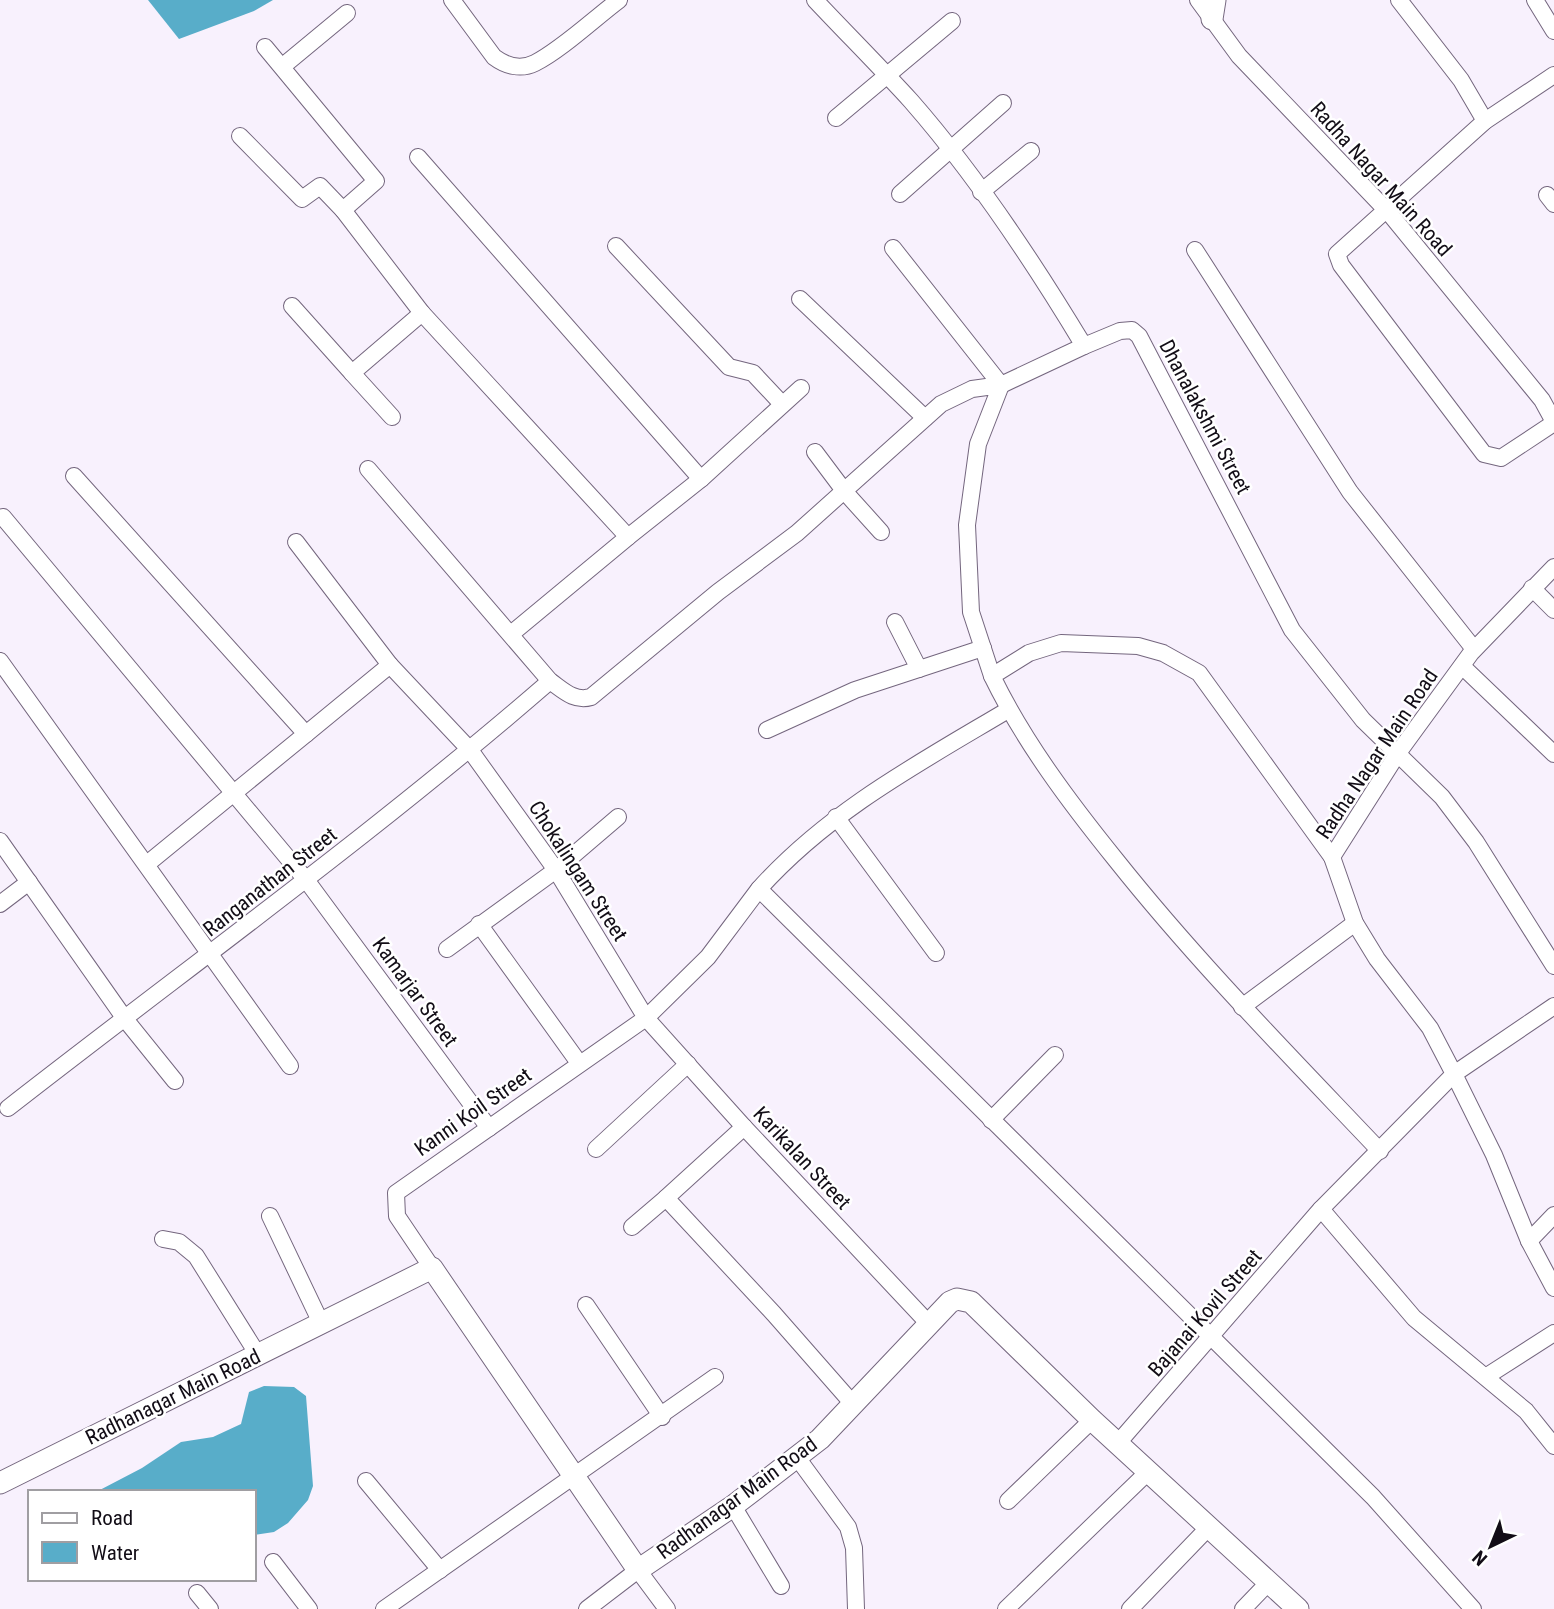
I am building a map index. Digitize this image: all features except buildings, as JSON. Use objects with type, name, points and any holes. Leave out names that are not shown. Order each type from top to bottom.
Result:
[{"type":"street","points":[[452,0],[494,57],[503,64],[514,66],[535,63],[619,0]]},
{"type":"street","points":[[815,0],[886,75],[948,149],[1058,303],[1084,346]]},
{"type":"street","name":"Radha Nagar Main Road","points":[[1198,0],[1213,10],[1239,56],[1386,210],[1548,395],[1554,423]]},
{"type":"street","points":[[1398,0],[1461,80],[1485,121]]},
{"type":"street","points":[[1535,0],[1554,31]]},
{"type":"street","points":[[283,66],[347,13]]},
{"type":"street","points":[[836,118],[952,21]]},
{"type":"street","points":[[265,47],[376,181],[343,210]]},
{"type":"street","points":[[1554,75],[1485,121],[1337,254],[1338,259],[1484,454],[1501,458],[1554,423]]},
{"type":"street","points":[[900,194],[1003,103]]},
{"type":"street","points":[[240,136],[302,199],[320,186],[343,210],[422,313],[628,537]]},
{"type":"street","points":[[981,192],[1031,151]]},
{"type":"street","points":[[418,157],[701,479]]},
{"type":"street","points":[[616,246],[729,367],[753,373],[782,404]]},
{"type":"street","points":[[893,248],[1001,385],[978,444],[967,525],[971,612],[992,676],[1008,710],[1079,814],[1171,929],[1380,1151]]},
{"type":"street","points":[[1195,250],[1350,492],[1474,649]]},
{"type":"street","points":[[800,299],[925,418]]},
{"type":"street","points":[[292,306],[392,417]]},
{"type":"street","points":[[352,373],[422,313]]},
{"type":"street","name":"Dhanalakshmi Street","points":[[550,681],[575,698],[591,697],[845,492],[941,404],[957,395],[1001,385],[1084,346],[1120,331],[1132,330],[1139,336],[1292,629],[1363,720],[1442,797],[1476,842],[1554,966]]},
{"type":"street","points":[[511,634],[701,479],[801,388]]},
{"type":"street","points":[[815,452],[845,492],[881,532]]},
{"type":"street","points":[[368,469],[550,681]]},
{"type":"street","points":[[74,476],[306,734]]},
{"type":"street","name":"Kamarjar Street","points":[[3,517],[307,881],[489,1128]]},
{"type":"street","name":"Chokalingam Street","points":[[296,542],[390,665],[470,750],[556,870],[646,1018]]},
{"type":"street","name":"Radha Nagar Main Road","points":[[1554,567],[1474,649],[1398,753],[1332,857],[1355,923],[1377,959],[1430,1028],[1494,1155],[1530,1241],[1554,1288]]},
{"type":"street","points":[[1532,588],[1554,610]]},
{"type":"street","points":[[895,622],[919,669]]},
{"type":"street","points":[[992,676],[1029,653],[1061,643],[1138,646],[1163,653],[1199,673],[1332,857]]},
{"type":"street","points":[[767,730],[855,690],[983,648]]},
{"type":"street","points":[[0,661],[290,1066]]},
{"type":"street","points":[[146,864],[390,665]]},
{"type":"street","points":[[1462,666],[1554,754]]},
{"type":"street","name":"Ranganathan Street","points":[[8,1108],[307,881],[470,750],[550,681]]},
{"type":"street","name":"Kanni Koil Street","points":[[432,1268],[397,1216],[396,1193],[646,1018],[708,957],[759,889],[793,852],[836,817],[1008,710]]},
{"type":"street","points":[[447,949],[556,870],[618,817]]},
{"type":"street","points":[[836,817],[936,953]]},
{"type":"street","points":[[0,841],[125,1019],[174,1080]]},
{"type":"street","points":[[0,904],[29,882]]},
{"type":"street","points":[[759,889],[1373,1497],[1474,1609]]},
{"type":"street","points":[[1242,1007],[1355,923]]},
{"type":"street","points":[[479,924],[579,1063]]},
{"type":"street","points":[[1554,1006],[1454,1074],[1321,1209],[1414,1318],[1526,1411],[1554,1446]]},
{"type":"street","name":"Karikalan Street","points":[[646,1018],[930,1325]]},
{"type":"street","points":[[991,1119],[1055,1055]]},
{"type":"street","points":[[596,1149],[688,1063]]},
{"type":"street","points":[[632,1227],[744,1127]]},
{"type":"street","points":[[666,1198],[853,1404]]},
{"type":"street","name":"Bajanai Kovil Street","points":[[1118,1443],[1212,1339],[1321,1209]]},
{"type":"street","points":[[1530,1241],[1554,1215]]},
{"type":"street","points":[[270,1216],[321,1323]]},
{"type":"street","points":[[163,1239],[179,1242],[196,1256],[258,1354]]},
{"type":"street","name":"Radhanagar Main Road","points":[[0,1483],[432,1268],[638,1570],[733,1506],[820,1439],[950,1302],[957,1299],[971,1302],[1093,1420],[1298,1609]]},
{"type":"street","points":[[586,1305],[662,1417]]},
{"type":"street","points":[[1487,1376],[1554,1334]]},
{"type":"street","points":[[384,1609],[662,1417],[715,1377]]},
{"type":"street","points":[[1008,1501],[1093,1420]]},
{"type":"street","points":[[796,1456],[848,1527],[854,1548],[856,1609]]},
{"type":"street","points":[[1006,1609],[1149,1471]]},
{"type":"street","points":[[366,1480],[440,1570]]},
{"type":"street","points":[[733,1506],[780,1586]]},
{"type":"street","points":[[1130,1609],[1210,1526]]},
{"type":"street","points":[[273,1562],[309,1609]]},
{"type":"street","points":[[587,1609],[638,1570],[667,1609]]},
{"type":"street","points":[[1243,1609],[1269,1582]]},
{"type":"street","points":[[197,1593],[210,1609]]},
{"type":"water","points":[[148,0],[273,0],[254,11],[179,39]]},
{"type":"water","points":[[264,1386],[294,1387],[306,1396],[313,1486],[308,1500],[288,1523],[274,1532],[256,1535],[256,1490],[100,1490],[142,1468],[181,1442],[213,1437],[241,1424],[249,1392]]}]
